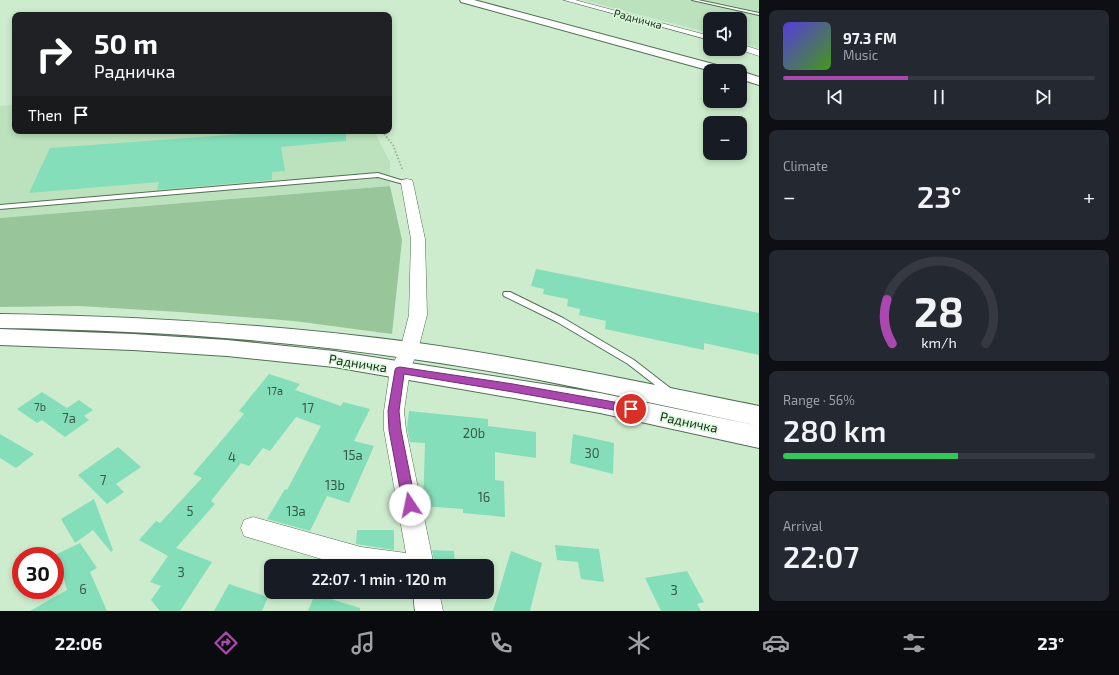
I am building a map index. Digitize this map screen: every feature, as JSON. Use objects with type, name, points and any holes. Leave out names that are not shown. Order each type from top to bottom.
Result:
[{"type":"main road","points":[[464,0],[703,65]]},
{"type":"main road","points":[[747,77],[759,80]]},
{"type":"main road","name":"Радничка","points":[[0,321],[91,323],[217,330],[302,337],[759,437]]},
{"type":"main road","name":"Радничка","points":[[0,337],[134,342],[227,348],[334,359],[405,360],[574,378],[759,416]]},
{"type":"street","name":"Радничка","points":[[566,0],[703,36]]},
{"type":"street","points":[[747,49],[759,53]]},
{"type":"street","points":[[407,183],[418,239],[418,315],[405,360],[394,411],[395,430],[421,559]]},
{"type":"street","points":[[253,528],[361,559]]},
{"type":"street","points":[[427,599],[428,611]]},
{"type":"lane","points":[[694,0],[759,14]]},
{"type":"lane","points":[[0,207],[378,175],[407,183]]},
{"type":"lane","points":[[507,294],[560,320],[631,362],[678,399]]},
{"type":"path","points":[[384,134],[393,145],[407,183]]},
{"type":"shaded area","points":[[583,0],[759,0],[759,48],[747,44],[747,12],[703,12],[703,31]]},
{"type":"shaded area","points":[[12,105],[12,134],[376,134],[390,162],[390,186],[0,218],[0,106]]},
{"type":"shaded area","points":[[390,186],[402,240],[392,334],[294,321],[179,312],[79,306],[0,307],[0,218]]},
{"type":"building","points":[[244,134],[346,134],[346,141],[281,147],[285,171],[272,172],[272,180],[157,190],[159,182],[29,193],[50,148]]},
{"type":"building","points":[[536,269],[759,313],[759,355],[704,343],[704,350],[605,329],[606,321],[579,315],[580,309],[567,306],[568,299],[543,294],[544,289],[531,286]]},
{"type":"building","points":[[269,374],[300,384],[295,390],[341,406],[343,402],[370,409],[354,441],[374,446],[349,503],[327,496],[310,531],[267,519],[285,489],[287,490],[321,426],[296,417],[270,451],[263,448],[249,466],[241,463],[211,501],[215,504],[176,548],[212,562],[180,611],[160,611],[151,600],[161,586],[150,582],[168,556],[139,540],[156,521],[160,523],[202,478],[193,474],[244,414],[239,411]]},
{"type":"building","points":[[42,392],[67,408],[79,400],[93,410],[84,416],[89,420],[65,437],[42,420],[37,423],[17,409]]},
{"type":"building","points":[[409,411],[488,419],[488,426],[536,432],[536,458],[495,452],[495,480],[504,481],[505,517],[463,513],[463,509],[423,506],[425,443],[410,442],[407,428]]},
{"type":"building","points":[[0,434],[34,454],[16,468],[0,458]]},
{"type":"building","points":[[573,434],[614,443],[613,474],[570,463]]},
{"type":"building","points":[[118,447],[141,467],[116,484],[124,492],[107,504],[78,475]]},
{"type":"building","points":[[94,499],[113,550],[111,552],[93,530],[75,543],[61,519]]},
{"type":"building","points":[[357,530],[394,530],[394,550],[356,544]]},
{"type":"building","points":[[80,543],[97,568],[90,572],[107,611],[30,611],[51,599],[64,599],[64,592],[67,590],[64,579],[64,551]]},
{"type":"building","points":[[555,545],[599,549],[604,582],[581,579],[578,562],[557,560]]},
{"type":"building","points":[[432,550],[454,551],[455,559],[434,559]]},
{"type":"building","points":[[511,551],[542,563],[530,611],[493,611]]},
{"type":"building","points":[[687,571],[704,602],[697,604],[701,611],[661,611],[645,578]]},
{"type":"building","points":[[229,584],[264,596],[264,599],[267,599],[262,611],[214,611]]},
{"type":"building","points":[[313,599],[331,599],[360,608],[360,611],[308,611]]},
{"type":"route","points":[[410,505],[395,430],[394,411],[400,370],[631,409]]}]
